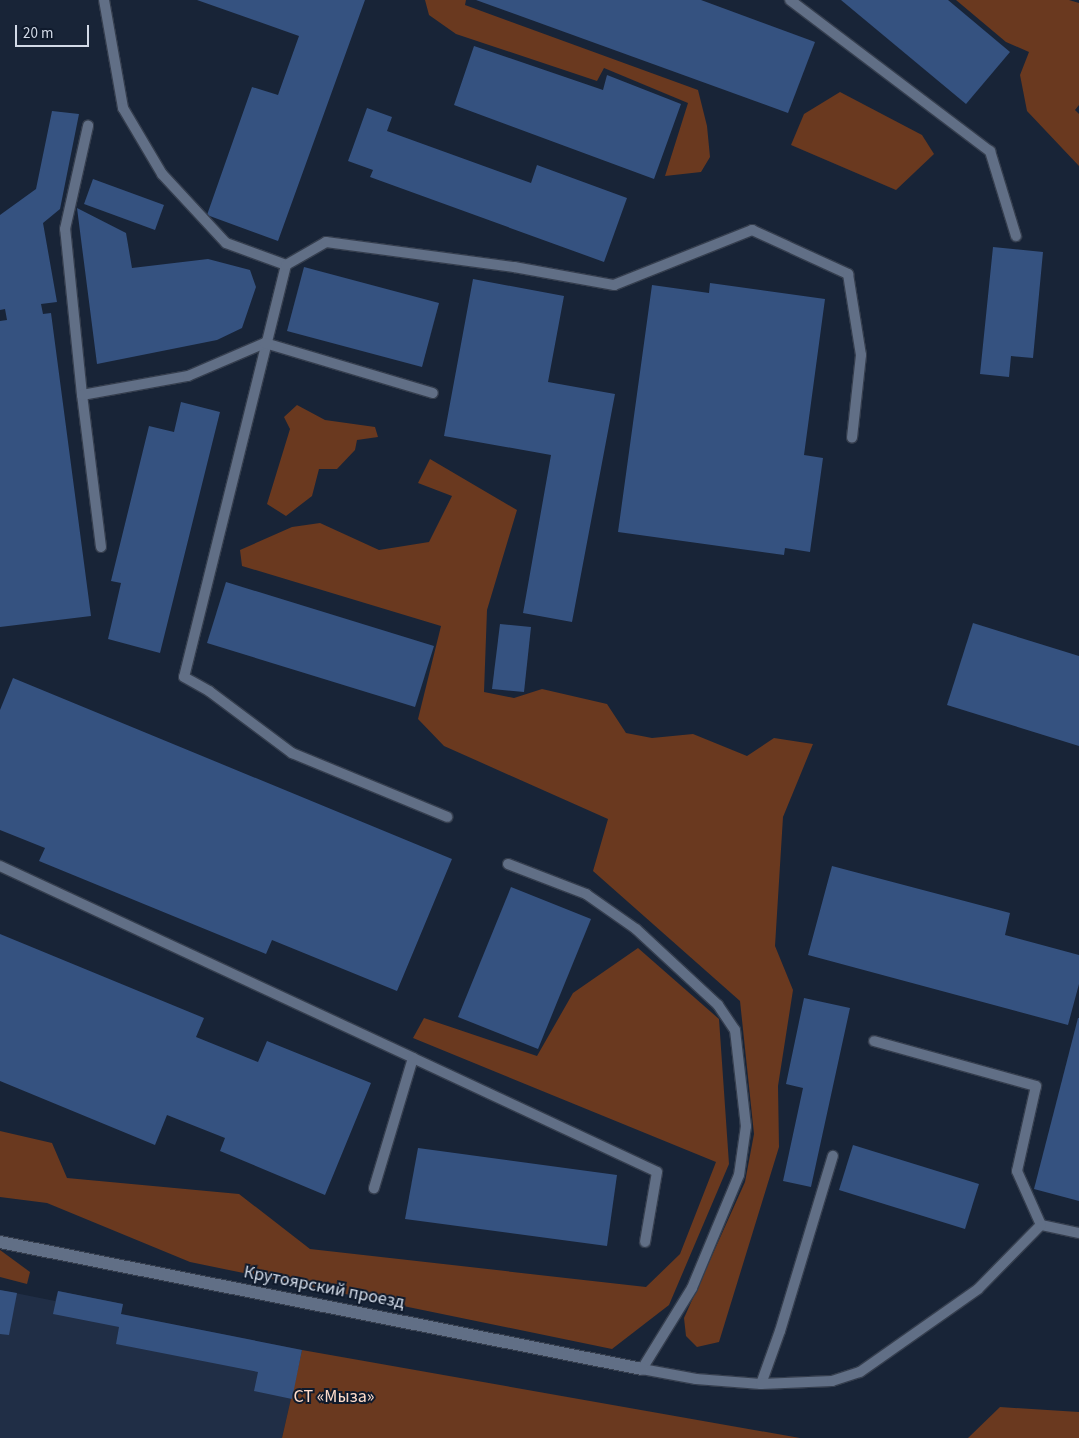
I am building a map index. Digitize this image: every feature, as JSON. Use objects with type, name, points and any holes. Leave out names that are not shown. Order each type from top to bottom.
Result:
[{"type":"street","name":"Крутоярский проезд","points":[[0,1242],[642,1369]]},
{"type":"lane","points":[[104,0],[123,108],[162,174],[226,243],[286,265]]},
{"type":"lane","points":[[790,0],[990,152],[1016,236]]},
{"type":"lane","points":[[88,126],[65,229],[82,396],[102,547]]},
{"type":"lane","points":[[447,817],[292,753],[209,691],[184,677],[265,343],[286,265],[326,242],[514,267],[614,286],[752,230],[848,274],[861,355],[852,438]]},
{"type":"lane","points":[[82,396],[188,376],[265,343],[433,393]]},
{"type":"lane","points":[[508,864],[586,894],[636,929],[718,1005],[735,1030],[746,1126],[739,1175],[692,1288],[642,1369],[696,1379],[761,1384],[832,1382],[860,1372],[978,1289],[1041,1225]]},
{"type":"lane","points":[[0,866],[657,1172],[645,1242]]},
{"type":"lane","points":[[874,1041],[1036,1086],[1017,1171],[1041,1225]]},
{"type":"lane","points":[[374,1188],[413,1058]]},
{"type":"lane","points":[[761,1384],[780,1331],[832,1156]]},
{"type":"lane","points":[[1041,1225],[1079,1233]]},
{"type":"shaded area","points":[[0,1290],[55,1301],[58,1291],[123,1304],[121,1314],[302,1350],[282,1438],[0,1438]]},
{"type":"green space","points":[[425,0],[466,0],[465,5],[698,90],[707,126],[710,157],[701,172],[665,176],[688,103],[604,68],[597,81],[456,34],[429,15]]},
{"type":"green space","points":[[956,0],[1069,0],[1079,3],[1079,105],[1075,110],[1079,114],[1079,166],[1027,111],[1020,75],[1029,52],[1006,42]]},
{"type":"green space","points":[[840,92],[922,135],[934,154],[896,190],[791,145],[804,114]]},
{"type":"green space","points":[[297,405],[325,420],[375,427],[378,437],[357,440],[355,450],[337,469],[319,469],[312,496],[286,516],[267,504],[290,429],[284,417]]},
{"type":"green space","points":[[430,459],[517,510],[487,610],[484,692],[514,698],[542,689],[607,704],[626,733],[652,738],[693,734],[747,756],[774,738],[813,744],[783,817],[775,946],[793,990],[778,1086],[779,1147],[719,1342],[697,1347],[686,1336],[684,1318],[745,1182],[754,1134],[740,1001],[593,871],[608,819],[444,746],[418,719],[441,626],[242,566],[240,550],[292,527],[320,523],[379,550],[429,542],[452,496],[418,483]]},
{"type":"green space","points":[[638,948],[719,1019],[729,1164],[669,1305],[612,1349],[190,1262],[47,1203],[0,1197],[0,1131],[52,1143],[67,1178],[239,1194],[310,1249],[646,1287],[680,1254],[716,1162],[413,1038],[424,1018],[537,1056],[573,993]]},
{"type":"green space","points":[[0,1250],[30,1272],[27,1284],[0,1277]]},
{"type":"green space","name":"СТ «Мыза»","points":[[302,1350],[800,1438],[282,1438]]},
{"type":"green space","points":[[1000,1407],[1079,1412],[1079,1438],[968,1438]]},
{"type":"building","points":[[197,0],[365,0],[278,241],[207,215],[252,87],[278,95],[299,36]]},
{"type":"building","points":[[476,0],[701,0],[815,42],[788,113]]},
{"type":"building","points":[[841,0],[948,0],[1010,52],[966,104]]},
{"type":"building","points":[[474,46],[603,90],[607,75],[681,104],[654,179],[454,105]]},
{"type":"building","points":[[367,108],[392,117],[387,131],[531,183],[537,165],[627,198],[604,262],[370,177],[373,170],[348,161]]},
{"type":"building","points":[[52,111],[79,114],[60,209],[43,223],[57,302],[41,304],[43,314],[51,313],[91,616],[0,627],[0,321],[7,320],[5,309],[0,310],[0,215],[36,189]]},
{"type":"building","points":[[93,179],[164,205],[155,230],[84,204]]},
{"type":"building","points":[[77,208],[126,233],[132,268],[208,259],[250,270],[256,287],[242,328],[217,340],[97,364]]},
{"type":"building","points":[[993,247],[1043,252],[1033,358],[1011,356],[1009,377],[980,374]]},
{"type":"building","points":[[304,267],[439,303],[422,367],[287,331]]},
{"type":"building","points":[[473,279],[564,296],[548,382],[615,394],[572,622],[523,613],[551,455],[444,436]]},
{"type":"building","points":[[710,283],[825,299],[804,455],[823,458],[810,552],[785,548],[784,555],[618,532],[652,285],[709,293]]},
{"type":"building","points":[[181,402],[220,412],[160,653],[108,639],[121,583],[111,581],[149,426],[174,432]]},
{"type":"building","points":[[226,582],[434,646],[415,707],[207,643]]},
{"type":"building","points":[[973,623],[1079,656],[1079,746],[947,705]]},
{"type":"building","points":[[500,624],[531,627],[524,692],[492,689]]},
{"type":"building","points":[[13,678],[452,859],[397,991],[272,940],[266,954],[39,861],[45,848],[0,830],[0,710]]},
{"type":"building","points":[[832,866],[1010,913],[1005,935],[1079,955],[1079,984],[1068,1025],[808,955]]},
{"type":"building","points":[[511,887],[591,919],[538,1049],[458,1017]]},
{"type":"building","points":[[0,934],[204,1018],[196,1037],[258,1062],[267,1041],[371,1083],[325,1195],[220,1151],[225,1138],[167,1115],[155,1145],[0,1081]]},
{"type":"building","points":[[804,998],[850,1008],[811,1187],[783,1181],[803,1088],[786,1084]]},
{"type":"building","points":[[1079,1018],[1079,1201],[1034,1189]]},
{"type":"building","points":[[853,1145],[979,1184],[965,1229],[839,1190]]},
{"type":"building","points":[[418,1148],[617,1175],[607,1246],[405,1219]]},
{"type":"building","points":[[0,1290],[17,1293],[9,1335],[0,1334]]},
{"type":"building","points":[[58,1291],[123,1304],[121,1314],[302,1350],[292,1399],[254,1391],[258,1372],[116,1344],[119,1327],[53,1314]]}]
